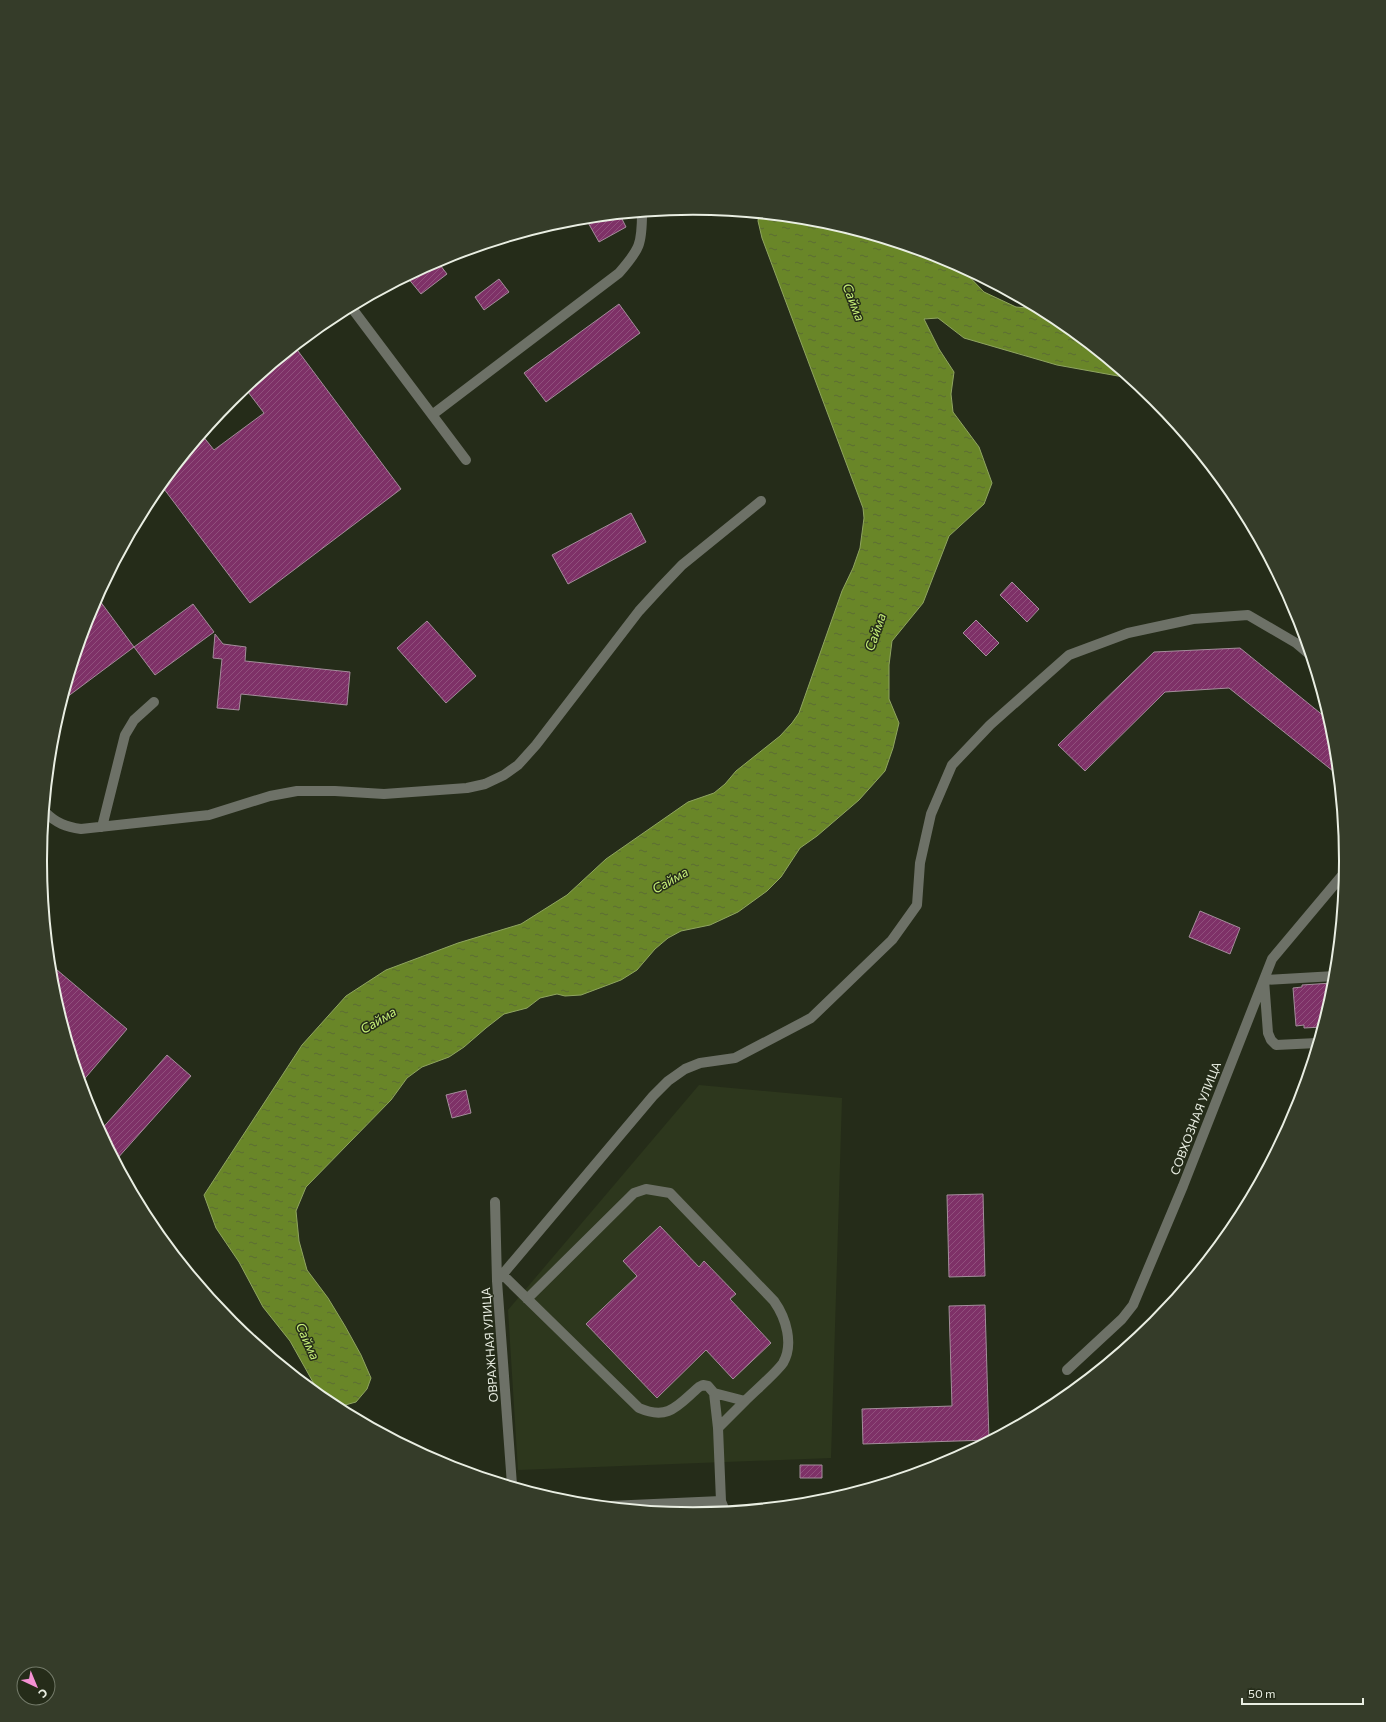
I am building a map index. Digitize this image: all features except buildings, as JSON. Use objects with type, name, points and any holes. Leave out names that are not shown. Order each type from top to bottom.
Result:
[{"type":"street","points":[[432,415],[619,273],[633,256],[642,238],[642,217]]},
{"type":"street","points":[[354,312],[466,460]]},
{"type":"street","points":[[48,815],[57,823],[68,827],[81,829],[209,815],[270,796],[297,791],[335,791],[384,794],[467,788],[485,784],[504,775],[518,765],[536,745],[639,612],[682,565],[761,501]]},
{"type":"street","points":[[723,1506],[721,1501],[718,1428],[714,1393],[708,1386],[703,1385],[675,1409],[663,1413],[650,1412],[639,1408],[527,1299],[500,1278],[653,1096],[668,1081],[685,1069],[700,1063],[735,1058],[811,1018],[892,940],[917,905],[920,863],[931,814],[952,764],[990,725],[1069,655],[1128,633],[1186,620],[1248,615],[1296,643],[1304,649]]},
{"type":"street","points":[[102,827],[125,735],[134,720],[154,702]]},
{"type":"street","name":"СОВХОЗНАЯ УЛИЦА","points":[[1067,1370],[1122,1319],[1133,1304],[1182,1186],[1272,959],[1339,880]]},
{"type":"street","points":[[1313,1043],[1276,1045],[1271,1040],[1268,1033],[1264,980],[1329,976]]},
{"type":"street","points":[[527,1299],[634,1192],[646,1189],[670,1193],[774,1301],[783,1316],[786,1326],[788,1344],[786,1355],[782,1364],[718,1428]]},
{"type":"street","name":"ОВРАЖНАЯ УЛИЦА","points":[[495,1202],[512,1481]]},
{"type":"street","points":[[714,1393],[745,1401]]},
{"type":"street","points":[[640,1505],[721,1501]]},
{"type":"shaded area","points":[[699,1085],[842,1098],[831,1458],[518,1470],[508,1310]]},
{"type":"water","name":"Сайма","points":[[758,219],[819,227],[901,249],[940,264],[971,278],[984,292],[1016,307],[1026,308],[1052,324],[1086,348],[1121,376],[1057,365],[964,338],[938,318],[924,319],[939,349],[954,372],[951,394],[953,412],[979,447],[992,483],[984,504],[949,536],[923,603],[892,641],[889,665],[889,699],[899,723],[893,748],[885,771],[859,800],[817,836],[800,848],[781,877],[767,891],[738,912],[710,925],[681,931],[668,938],[655,949],[637,970],[621,980],[581,995],[565,996],[557,994],[540,998],[527,1008],[504,1014],[464,1047],[449,1057],[422,1067],[407,1078],[391,1100],[306,1187],[296,1211],[299,1241],[307,1270],[328,1298],[345,1326],[361,1355],[371,1378],[367,1389],[356,1402],[345,1405],[314,1384],[290,1341],[263,1307],[239,1262],[216,1228],[204,1195],[302,1045],[346,996],[386,970],[458,943],[521,924],[567,895],[606,859],[688,802],[714,793],[725,784],[736,771],[780,736],[799,713],[842,591],[853,568],[860,548],[864,518],[863,508],[762,238]]}]
